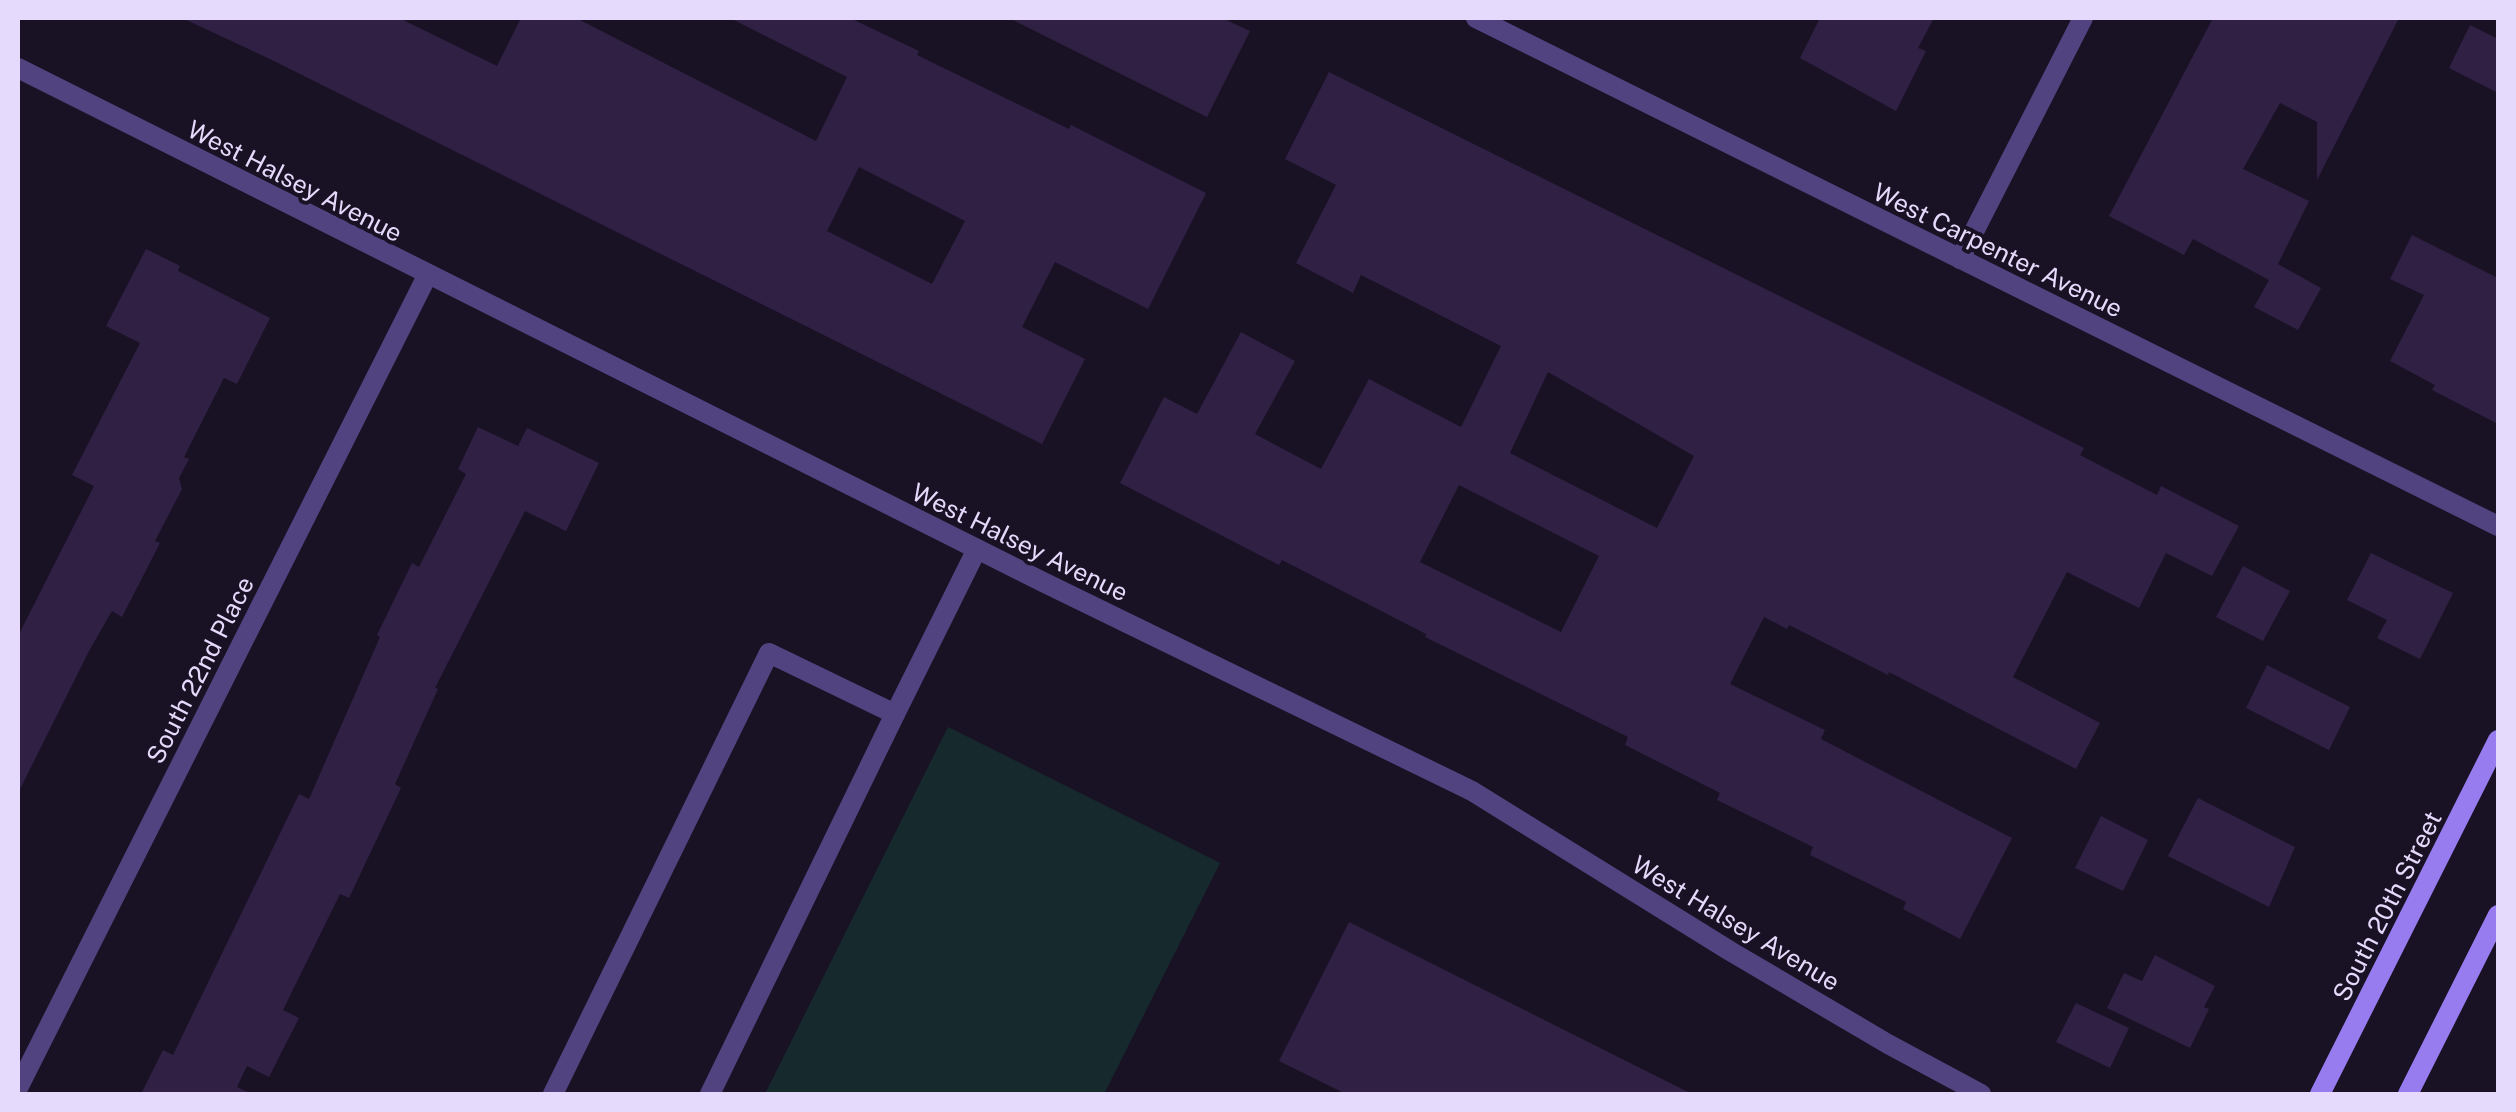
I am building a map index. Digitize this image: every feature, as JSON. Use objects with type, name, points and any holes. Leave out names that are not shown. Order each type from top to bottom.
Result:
[{"type":"street","name":"West Carpenter Avenue","points":[[1476,18],[2498,526]]},
{"type":"street","points":[[1960,259],[2083,18]]},
{"type":"street","name":"West Halsey Avenue","points":[[18,68],[427,276],[1472,792],[1730,951],[1981,1094]]},
{"type":"street","name":"South 22nd Place","points":[[18,1088],[427,276]]},
{"type":"street","points":[[710,1094],[977,549]]},
{"type":"street","points":[[553,1094],[769,653],[896,714]]},
{"type":"street","name":"South 20th Street","points":[[2320,1094],[2498,740]]},
{"type":"street","points":[[2408,1094],[2498,915]]},
{"type":"green space","points":[[948,727],[1220,863],[1104,1094],[765,1094]]},
{"type":"building","points":[[182,18],[399,18],[497,66],[521,18],[576,18],[816,141],[847,77],[730,18],[850,18],[919,51],[917,55],[1069,129],[1071,125],[1206,193],[1148,309],[1055,262],[1022,327],[1085,359],[1042,444]],"holes":[[[859,167],[965,221],[932,284],[827,231]]]},
{"type":"building","points":[[1009,18],[1222,18],[1250,31],[1207,117]]},
{"type":"building","points":[[1820,18],[1934,18],[1918,48],[1926,51],[1896,111],[1800,58]]},
{"type":"building","points":[[2213,18],[2399,18],[2317,180],[2317,122],[2280,103],[2243,169],[2309,201],[2278,264],[2321,288],[2298,330],[2254,307],[2269,280],[2193,239],[2184,255],[2109,216]]},
{"type":"building","points":[[2470,25],[2498,39],[2498,93],[2449,68]]},
{"type":"building","points":[[1329,72],[2084,448],[2080,455],[2157,495],[2161,486],[2239,526],[2212,576],[2166,553],[2139,608],[2067,572],[2013,677],[2100,723],[2076,769],[1889,672],[1888,675],[1789,625],[1787,629],[1764,617],[1730,684],[1825,730],[1821,739],[2012,838],[1960,939],[1903,909],[1906,902],[1810,855],[1813,847],[1717,800],[1720,793],[1625,745],[1628,737],[1425,637],[1426,634],[1282,560],[1279,565],[1120,483],[1164,397],[1197,414],[1241,332],[1295,361],[1255,434],[1321,469],[1369,379],[1461,427],[1501,346],[1361,275],[1353,293],[1296,263],[1336,185],[1285,159]],"holes":[[[1548,372],[1694,456],[1657,528],[1510,453]],[[1459,485],[1599,556],[1561,632],[1420,562]]]},
{"type":"building","points":[[2412,235],[2498,278],[2498,424],[2432,390],[2435,385],[2390,361],[2424,295],[2390,279]]},
{"type":"building","points":[[146,249],[180,266],[178,271],[270,318],[237,384],[224,378],[184,457],[189,459],[179,478],[182,489],[155,541],[160,543],[122,617],[112,611],[89,651],[18,793],[18,636],[94,486],[72,475],[140,343],[106,326]]},
{"type":"building","points":[[478,427],[518,446],[527,428],[599,463],[566,531],[525,511],[435,688],[438,689],[395,784],[401,788],[349,898],[340,894],[283,1010],[299,1018],[269,1077],[247,1066],[237,1087],[252,1094],[141,1094],[163,1050],[173,1055],[299,794],[309,799],[380,637],[377,635],[412,563],[419,567],[466,474],[458,469]]},
{"type":"building","points":[[2371,553],[2453,593],[2420,659],[2377,638],[2387,620],[2347,600]]},
{"type":"building","points":[[2243,566],[2290,591],[2263,641],[2216,617]]},
{"type":"building","points":[[2267,665],[2350,707],[2329,750],[2246,708]]},
{"type":"building","points":[[2198,798],[2295,847],[2269,907],[2168,856]]},
{"type":"building","points":[[2101,816],[2148,840],[2123,891],[2075,868]]},
{"type":"building","points":[[1349,922],[1692,1094],[1346,1094],[1279,1061]]},
{"type":"building","points":[[2155,955],[2215,986],[2204,1007],[2209,1009],[2190,1048],[2107,1008],[2124,973],[2142,981]]},
{"type":"building","points":[[2076,1003],[2129,1028],[2110,1068],[2056,1042]]}]
